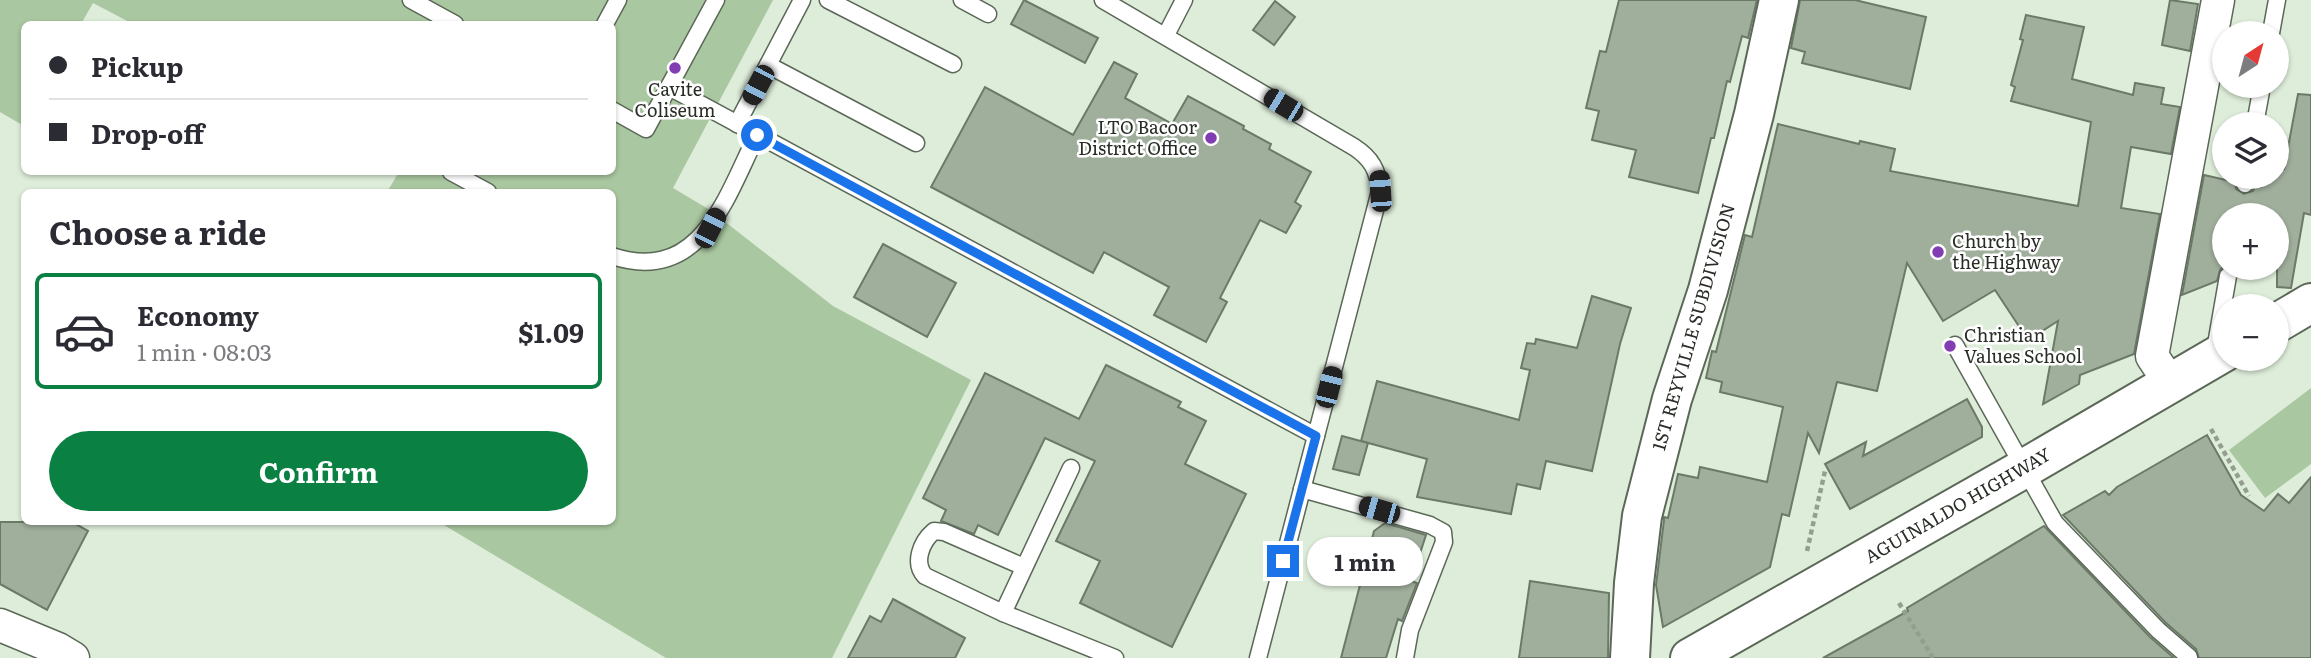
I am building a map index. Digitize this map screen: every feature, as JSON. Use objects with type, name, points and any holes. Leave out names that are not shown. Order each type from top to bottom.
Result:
[{"type":"main road","name":"1ST REYVILLE SUBDIVISION","points":[[1630,658],[1634,583],[1642,516],[1672,399],[1708,290],[1754,114],[1779,0]]},
{"type":"main road","points":[[2289,316],[2311,303]]},
{"type":"main road","name":"AGUINALDO HIGHWAY","points":[[1690,658],[2212,359]]},
{"type":"street","points":[[2170,383],[2152,356],[2218,0]]},
{"type":"street","points":[[0,625],[73,658]]},
{"type":"lane","points":[[411,0],[450,21]]},
{"type":"lane","points":[[607,21],[618,0]]},
{"type":"lane","points":[[616,112],[646,129],[716,0]]},
{"type":"lane","points":[[737,124],[802,0]]},
{"type":"lane","points":[[828,0],[953,64]]},
{"type":"lane","points":[[962,0],[988,14]]},
{"type":"lane","points":[[1102,0],[1166,35],[1365,154],[1379,177],[1380,191],[1258,658]]},
{"type":"lane","points":[[1166,35],[1184,0]]},
{"type":"lane","points":[[2273,21],[2277,0]]},
{"type":"lane","points":[[768,65],[916,143]]},
{"type":"lane","points":[[668,87],[1316,436]]},
{"type":"lane","points":[[616,257],[645,262],[667,259],[691,247],[710,228],[757,135]]},
{"type":"lane","points":[[457,175],[482,189]]},
{"type":"lane","points":[[1955,345],[2055,523],[2158,630],[2189,657]]},
{"type":"lane","points":[[1003,613],[1071,468]]},
{"type":"lane","points":[[1302,489],[1430,525],[1443,532],[1444,542],[1410,630],[1405,658]]},
{"type":"lane","points":[[1024,567],[944,532],[934,531],[928,536],[918,559],[919,569],[925,576],[1003,613],[1115,658]]},
{"type":"path","points":[[2211,429],[2249,496]]},
{"type":"path","points":[[1807,551],[1825,471]]},
{"type":"path","points":[[1899,603],[1933,658]]},
{"type":"green space","points":[[0,0],[773,0],[673,188],[710,210],[833,306],[971,380],[832,658],[666,658],[444,525],[616,525],[616,189],[389,189],[397,175],[616,175],[616,21],[127,21],[93,3],[83,21],[21,21],[21,124],[0,112]]},
{"type":"green space","points":[[2311,388],[2311,464],[2265,498],[2229,450]]},
{"type":"building","points":[[1024,0],[1098,38],[1085,63],[1011,24]]},
{"type":"building","points":[[1619,0],[1757,0],[1748,38],[1742,36],[1730,82],[1727,81],[1698,193],[1629,177],[1636,150],[1592,140],[1599,111],[1586,108],[1600,51],[1606,52]]},
{"type":"building","points":[[1800,0],[1855,0],[1926,17],[1910,89],[1802,63],[1805,52],[1791,48]]},
{"type":"building","points":[[2170,0],[2198,4],[2190,51],[2162,45]]},
{"type":"building","points":[[1275,1],[1295,17],[1274,45],[1253,30]]},
{"type":"building","points":[[2026,15],[2084,27],[2072,79],[2133,95],[2135,83],[2164,88],[2161,104],[2180,107],[2171,154],[2131,147],[2121,208],[2160,214],[2134,354],[2080,375],[2079,384],[2043,404],[2058,321],[2028,340],[1995,290],[1943,321],[1907,263],[1877,391],[1837,382],[1819,453],[1808,433],[1789,516],[1782,514],[1770,567],[1663,627],[1656,585],[1664,517],[1668,518],[1678,474],[1698,478],[1700,467],[1767,482],[1783,407],[1720,392],[1722,382],[1706,378],[1712,351],[1716,352],[1745,235],[1752,237],[1778,124],[1859,144],[1860,141],[1895,149],[1890,171],[2078,206],[2091,122],[2011,101],[2015,87],[2011,85],[2023,40],[2020,39]]},
{"type":"building","points":[[1114,62],[1137,74],[1125,98],[1172,124],[1188,96],[1244,126],[1243,129],[1271,144],[1269,149],[1311,172],[1295,202],[1301,206],[1286,233],[1260,220],[1220,298],[1227,302],[1206,342],[1154,315],[1169,287],[1104,252],[1093,273],[931,187],[985,87],[1073,135]]},
{"type":"building","points":[[2298,94],[2311,95],[2311,215],[2304,213],[2291,288],[2277,287],[2277,280],[2289,280],[2289,203],[2212,203],[2212,280],[2217,281],[2182,295],[2204,175],[2212,177],[2212,189],[2236,189],[2244,194],[2254,189],[2289,189],[2289,142]]},
{"type":"building","points":[[883,244],[956,283],[927,337],[854,297]]},
{"type":"building","points":[[1592,296],[1631,308],[1620,344],[1592,471],[1546,461],[1540,489],[1517,484],[1511,514],[1417,497],[1427,459],[1361,441],[1377,381],[1519,420],[1530,370],[1521,368],[1527,343],[1535,344],[1536,339],[1577,348]]},
{"type":"building","points":[[1106,365],[1181,402],[1178,407],[1206,421],[1185,464],[1246,494],[1172,647],[1080,603],[1100,561],[1056,541],[1095,461],[1045,438],[998,535],[978,525],[974,534],[941,521],[946,510],[923,498],[985,373],[1079,419]]},
{"type":"building","points":[[1967,399],[1982,427],[1982,437],[1850,509],[1825,464],[1866,442],[1863,456]]},
{"type":"building","points":[[2207,435],[2241,495],[2264,511],[2278,494],[2289,503],[2311,477],[2311,658],[2199,658],[2196,649],[2165,622],[2063,515],[2105,491],[2109,495],[2117,487]]},
{"type":"building","points":[[1342,436],[1368,443],[1359,475],[1333,469]]},
{"type":"building","points":[[0,522],[21,522],[21,525],[77,525],[88,531],[47,610],[0,584]]},
{"type":"building","points":[[1385,523],[1426,535],[1411,581],[1417,583],[1402,621],[1398,619],[1386,658],[1341,658],[1374,531]]},
{"type":"building","points":[[2044,526],[2150,637],[2174,658],[1823,658],[1908,611],[1907,608]]},
{"type":"building","points":[[1530,581],[1609,593],[1608,658],[1519,658]]},
{"type":"building","points":[[893,599],[965,638],[955,658],[848,658],[870,616],[881,622]]},
{"type":"place","name":"Cavite Coliseum","points":[[675,68]]},
{"type":"place","name":"LTO Bacoor District Office","points":[[1211,138]]},
{"type":"place","name":"Church by the Highway","points":[[1938,252]]},
{"type":"place","name":"Christian Values School","points":[[1950,346]]},
{"type":"route","points":[[757,135],[1316,436],[1283,561]]}]
